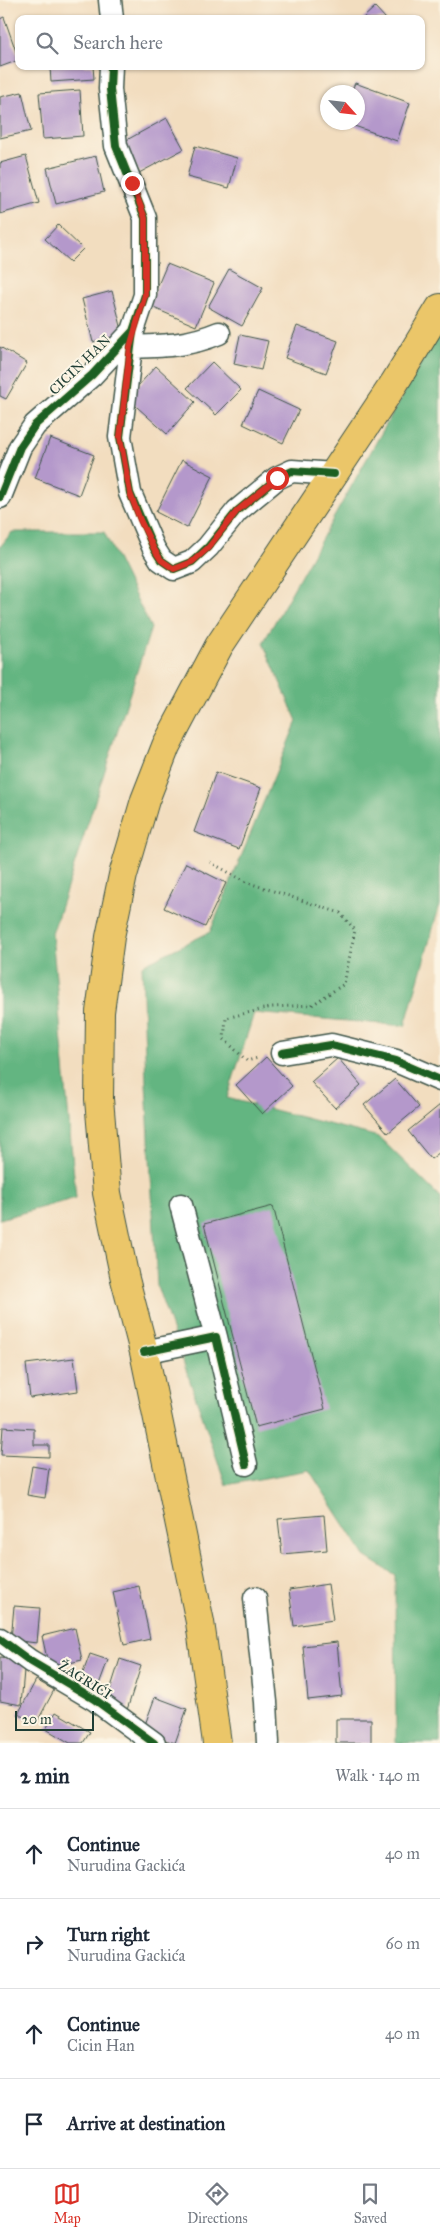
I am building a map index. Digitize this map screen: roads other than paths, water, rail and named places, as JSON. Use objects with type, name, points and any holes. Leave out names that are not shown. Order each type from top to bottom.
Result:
[{"type":"main road","points":[[218,1743],[200,1622],[144,1352],[125,1278],[108,1193],[99,1099],[100,1012],[110,936],[123,875],[145,800],[166,746],[201,679],[219,646],[395,382],[440,308]]},
{"type":"street","points":[[110,0],[112,15]]},
{"type":"street","name":"CICIN HAN","points":[[0,497],[20,447],[35,425],[132,339],[145,295],[145,218],[116,146],[110,89],[111,70]]},
{"type":"street","points":[[219,333],[198,342],[180,346],[132,339],[120,437],[130,493],[154,549],[161,560],[174,569],[192,562],[208,548],[237,511],[277,478],[292,471],[334,474]]},
{"type":"street","points":[[282,1053],[331,1045],[396,1061],[440,1080]]},
{"type":"street","points":[[181,1205],[216,1337],[246,1464]]},
{"type":"street","points":[[144,1352],[216,1337]]},
{"type":"street","points":[[255,1598],[266,1702],[268,1743]]},
{"type":"street","name":"ŽAGRIĆI","points":[[0,1639],[30,1660],[94,1699],[154,1743]]}]
